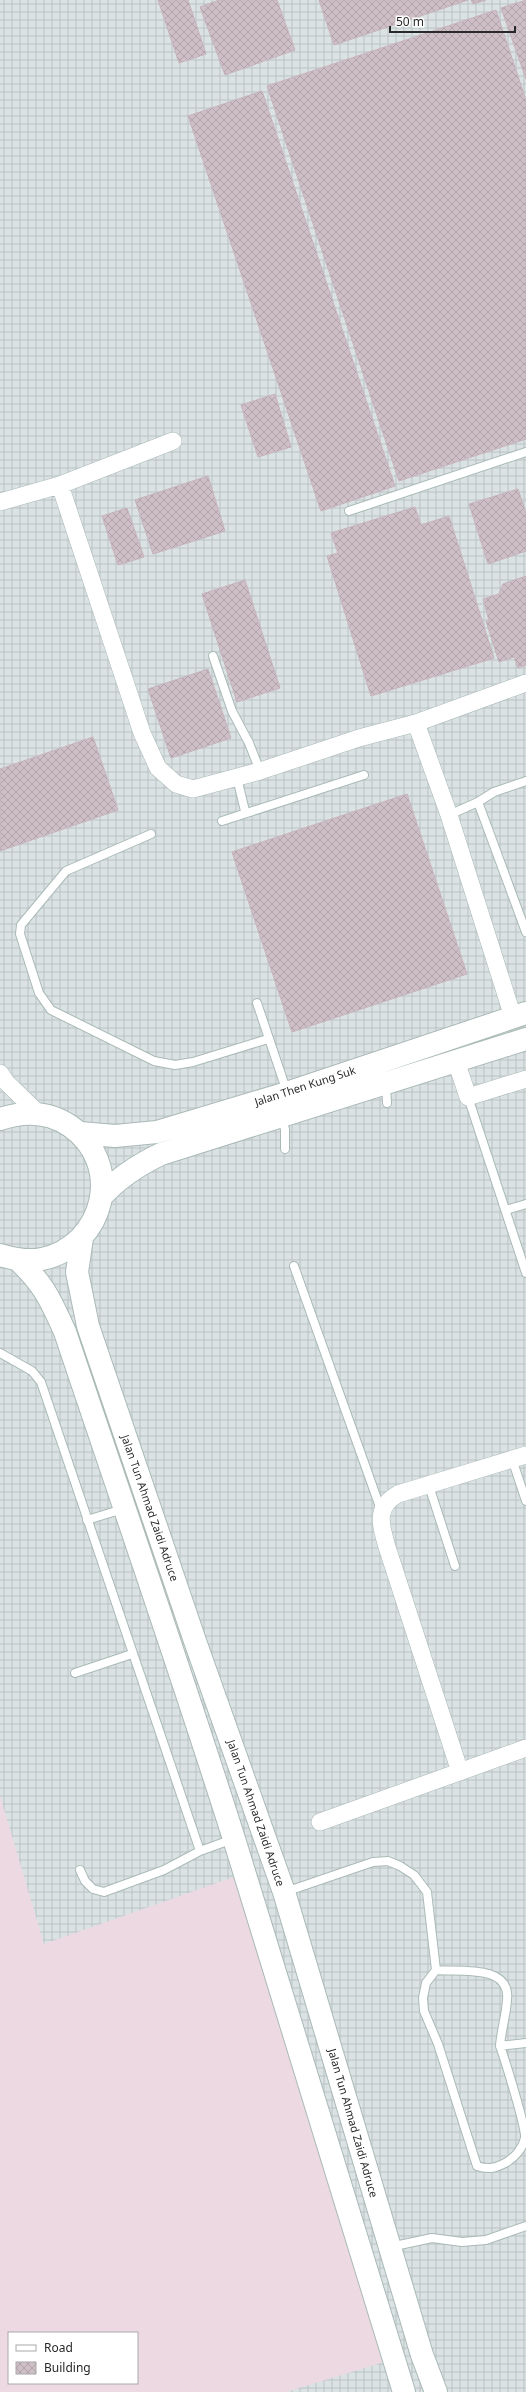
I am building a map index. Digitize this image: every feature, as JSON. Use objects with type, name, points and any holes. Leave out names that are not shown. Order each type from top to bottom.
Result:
[{"type":"street","points":[[0,502],[60,485],[173,441]]},
{"type":"street","points":[[60,485],[142,733],[158,768],[176,784],[193,789],[237,778],[359,738],[416,723],[526,683]]},
{"type":"street","points":[[416,723],[519,1015]]},
{"type":"street","name":"Jalan Then Kung Suk","points":[[80,1133],[115,1136],[157,1132],[287,1093],[519,1015]]},
{"type":"street","name":"Jalan Then Kung Suk","points":[[102,1196],[116,1180],[139,1164],[161,1154],[280,1117],[386,1093],[456,1062],[526,1040]]},
{"type":"street","points":[[456,1062],[468,1097],[526,1079]]},
{"type":"street","points":[[0,1073],[6,1082],[38,1113]]},
{"type":"street","points":[[0,1119],[15,1114],[38,1113],[61,1120],[80,1133],[91,1146],[99,1162],[102,1179],[102,1196],[95,1218],[82,1238],[63,1252],[42,1259],[9,1257]]},
{"type":"street","name":"Jalan Tun Ahmad Zaidi Adruce","points":[[82,1238],[77,1272],[88,1326],[195,1640],[284,1892],[422,2354],[436,2392]]},
{"type":"street","points":[[9,1257],[44,1287],[60,1320],[234,1838],[300,2049],[345,2208],[404,2392]]},
{"type":"street","points":[[460,1772],[387,1548],[382,1528],[381,1510],[388,1500],[398,1494],[429,1486],[519,1457]]},
{"type":"street","points":[[320,1822],[526,1748]]},
{"type":"lane","points":[[349,511],[526,452]]},
{"type":"lane","points":[[213,656],[232,711],[249,743],[260,771]]},
{"type":"lane","points":[[222,821],[245,812],[364,775]]},
{"type":"lane","points":[[237,778],[245,812]]},
{"type":"lane","points":[[449,815],[478,802],[494,792],[526,781]]},
{"type":"lane","points":[[478,802],[526,932]]},
{"type":"lane","points":[[151,834],[66,871],[21,925],[20,934],[39,994],[51,1010],[154,1061],[175,1064],[193,1062],[268,1039]]},
{"type":"lane","points":[[257,1003],[287,1093]]},
{"type":"lane","points":[[468,1097],[526,1273]]},
{"type":"lane","points":[[280,1117],[285,1129],[285,1148]]},
{"type":"lane","points":[[506,1210],[526,1204]]},
{"type":"lane","points":[[294,1266],[381,1510]]},
{"type":"lane","points":[[0,1353],[32,1371],[41,1382],[200,1851]]},
{"type":"lane","points":[[519,1457],[526,1502]]},
{"type":"lane","points":[[429,1486],[455,1566]]},
{"type":"lane","points":[[87,1520],[124,1509]]},
{"type":"lane","points":[[76,1673],[132,1654]]},
{"type":"lane","points":[[80,1870],[85,1881],[93,1888],[104,1892],[164,1870],[200,1851],[234,1838]]},
{"type":"lane","points":[[284,1892],[373,1862],[388,1861],[400,1866],[414,1875],[427,1892],[436,1970],[426,1983],[423,1998],[424,2011],[438,2044],[472,2154],[477,2166],[488,2169],[510,2160],[521,2149],[526,2137],[508,2065],[500,2046],[508,2000],[506,1988],[503,1982],[483,1971],[436,1970]]},
{"type":"lane","points":[[500,2046],[526,2044]]},
{"type":"lane","points":[[390,2247],[432,2238],[462,2242],[486,2240],[526,2226]]},
{"type":"shaded area","points":[[0,0],[526,0],[526,2392],[286,2392],[391,2360],[248,1872],[44,1944],[0,1796]]},
{"type":"building","points":[[158,0],[188,0],[206,54],[179,63]]},
{"type":"building","points":[[219,0],[277,0],[295,50],[225,75],[200,7]]},
{"type":"building","points":[[319,0],[468,0],[334,45]]},
{"type":"building","points":[[471,0],[486,0],[473,4]]},
{"type":"building","points":[[526,0],[526,79],[501,8]]},
{"type":"building","points":[[496,10],[526,100],[526,439],[399,481],[267,86]]},
{"type":"building","points":[[262,91],[395,486],[321,511],[188,116]]},
{"type":"building","points":[[275,394],[291,447],[258,457],[241,405]]},
{"type":"building","points":[[208,476],[225,531],[153,554],[135,500]]},
{"type":"building","points":[[518,489],[526,513],[526,551],[488,564],[469,504]]},
{"type":"building","points":[[415,507],[421,525],[449,516],[494,658],[371,696],[327,556],[338,553],[331,533]]},
{"type":"building","points":[[127,508],[144,557],[118,565],[102,516]]},
{"type":"building","points":[[526,576],[526,665],[518,668],[514,657],[499,662],[486,621],[489,621],[483,599],[499,594],[503,584]]},
{"type":"building","points":[[245,580],[280,688],[237,702],[202,594]]},
{"type":"building","points":[[208,669],[231,738],[171,758],[148,689]]},
{"type":"building","points":[[93,737],[118,810],[0,851],[0,769]]},
{"type":"building","points":[[407,794],[467,974],[292,1032],[232,852]]}]
